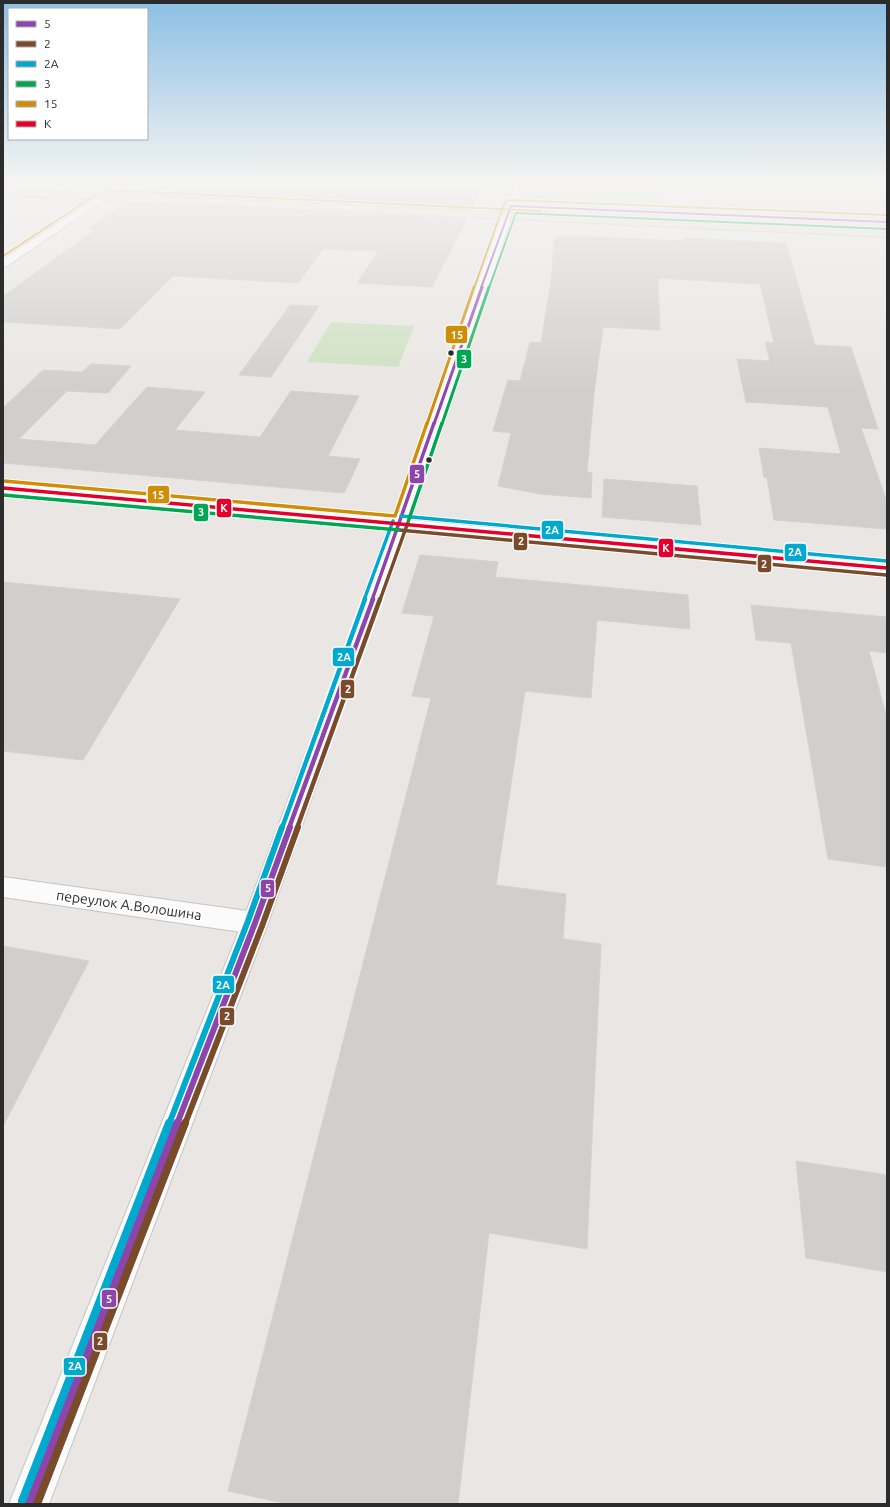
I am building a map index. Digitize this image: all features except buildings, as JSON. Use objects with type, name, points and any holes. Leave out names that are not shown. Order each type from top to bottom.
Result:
[{"type":"main road","points":[[3,264],[20,252]]},
{"type":"main road","points":[[29,1504],[255,923],[400,523],[494,252]]},
{"type":"main road","points":[[3,488],[887,568]]},
{"type":"main road","name":"переулок А.Волошина","points":[[3,887],[255,923]]},
{"type":"green space","points":[[331,322],[414,326],[398,367],[307,362]]},
{"type":"transit line","name":"15","points":[[3,256],[9,252]]},
{"type":"transit line","name":"15","points":[[4,481],[395,516],[486,252]]},
{"type":"transit line","name":"5","points":[[29,1504],[255,923],[400,523],[494,252]]},
{"type":"transit line","name":"3","points":[[407,525],[502,252]]},
{"type":"transit line","name":"К","points":[[3,488],[887,568]]},
{"type":"transit line","name":"3","points":[[3,495],[399,530]]},
{"type":"transit line","name":"2А","points":[[401,516],[887,561]]},
{"type":"transit line","name":"2А","points":[[22,1501],[248,921],[393,521]]},
{"type":"transit line","name":"2","points":[[37,1504],[262,926],[407,525]]},
{"type":"transit line","name":"2","points":[[399,530],[886,575]]}]
